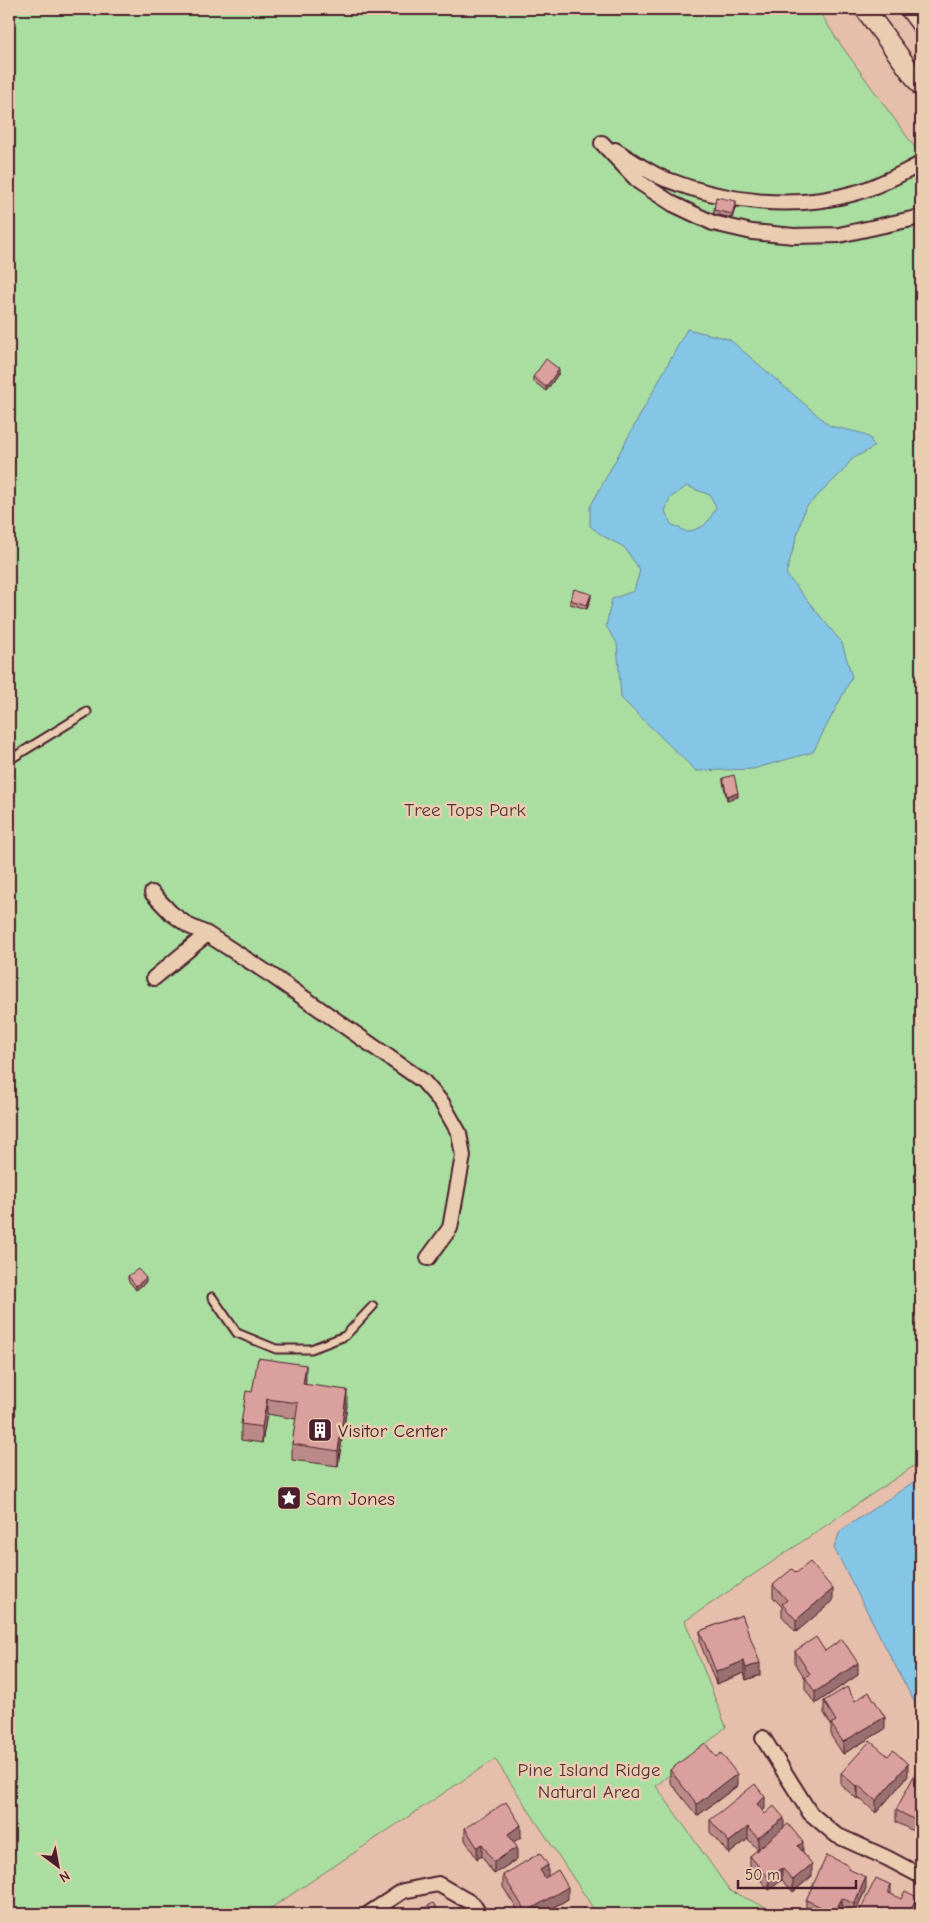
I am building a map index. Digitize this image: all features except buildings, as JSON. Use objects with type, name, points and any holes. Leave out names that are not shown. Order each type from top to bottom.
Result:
[{"type":"main road","points":[[865,9],[921,86]]},
{"type":"main road","points":[[910,9],[921,24]]},
{"type":"street","points":[[921,164],[855,193],[806,202],[758,202],[722,196],[664,178],[602,142],[639,182],[673,204],[713,223],[752,232],[794,236],[839,235],[921,217]]},
{"type":"street","points":[[152,893],[171,913],[189,926],[206,934],[281,982],[423,1081],[442,1103],[459,1133],[463,1156],[450,1228],[428,1258]]},
{"type":"street","points":[[154,978],[206,934]]},
{"type":"street","points":[[763,1738],[810,1813],[836,1835],[921,1876]]},
{"type":"street","points":[[368,1914],[402,1891],[438,1884],[473,1904],[479,1914]]},
{"type":"lane","points":[[9,760],[87,712]]},
{"type":"lane","points":[[212,1297],[237,1333],[276,1349],[311,1349],[344,1336],[373,1306]]},
{"type":"green space","name":"Tree Tops Park","points":[[9,9],[818,9],[836,38],[921,156],[921,1461],[685,1621],[726,1727],[656,1786],[730,1891],[781,1914],[597,1914],[495,1759],[262,1914],[9,1914]]},
{"type":"water","points":[[687,329],[729,339],[830,426],[861,433],[870,438],[874,447],[852,459],[842,472],[805,508],[786,574],[842,643],[852,677],[813,752],[753,769],[696,771],[621,698],[617,643],[606,626],[612,599],[634,591],[640,570],[624,547],[603,536],[590,526],[590,507]],"holes":[[[687,486],[710,495],[716,507],[705,524],[687,532],[671,524],[665,511],[670,498]]]},
{"type":"water","points":[[921,1477],[921,1715],[834,1548],[840,1531]]},
{"type":"place","name":"Visitor Center","points":[[320,1430]]},
{"type":"place","name":"Sam Jones","points":[[289,1498]]},
{"type":"park label","name":"Pine Island Ridge Natural Area","points":[[589,1780]]}]
